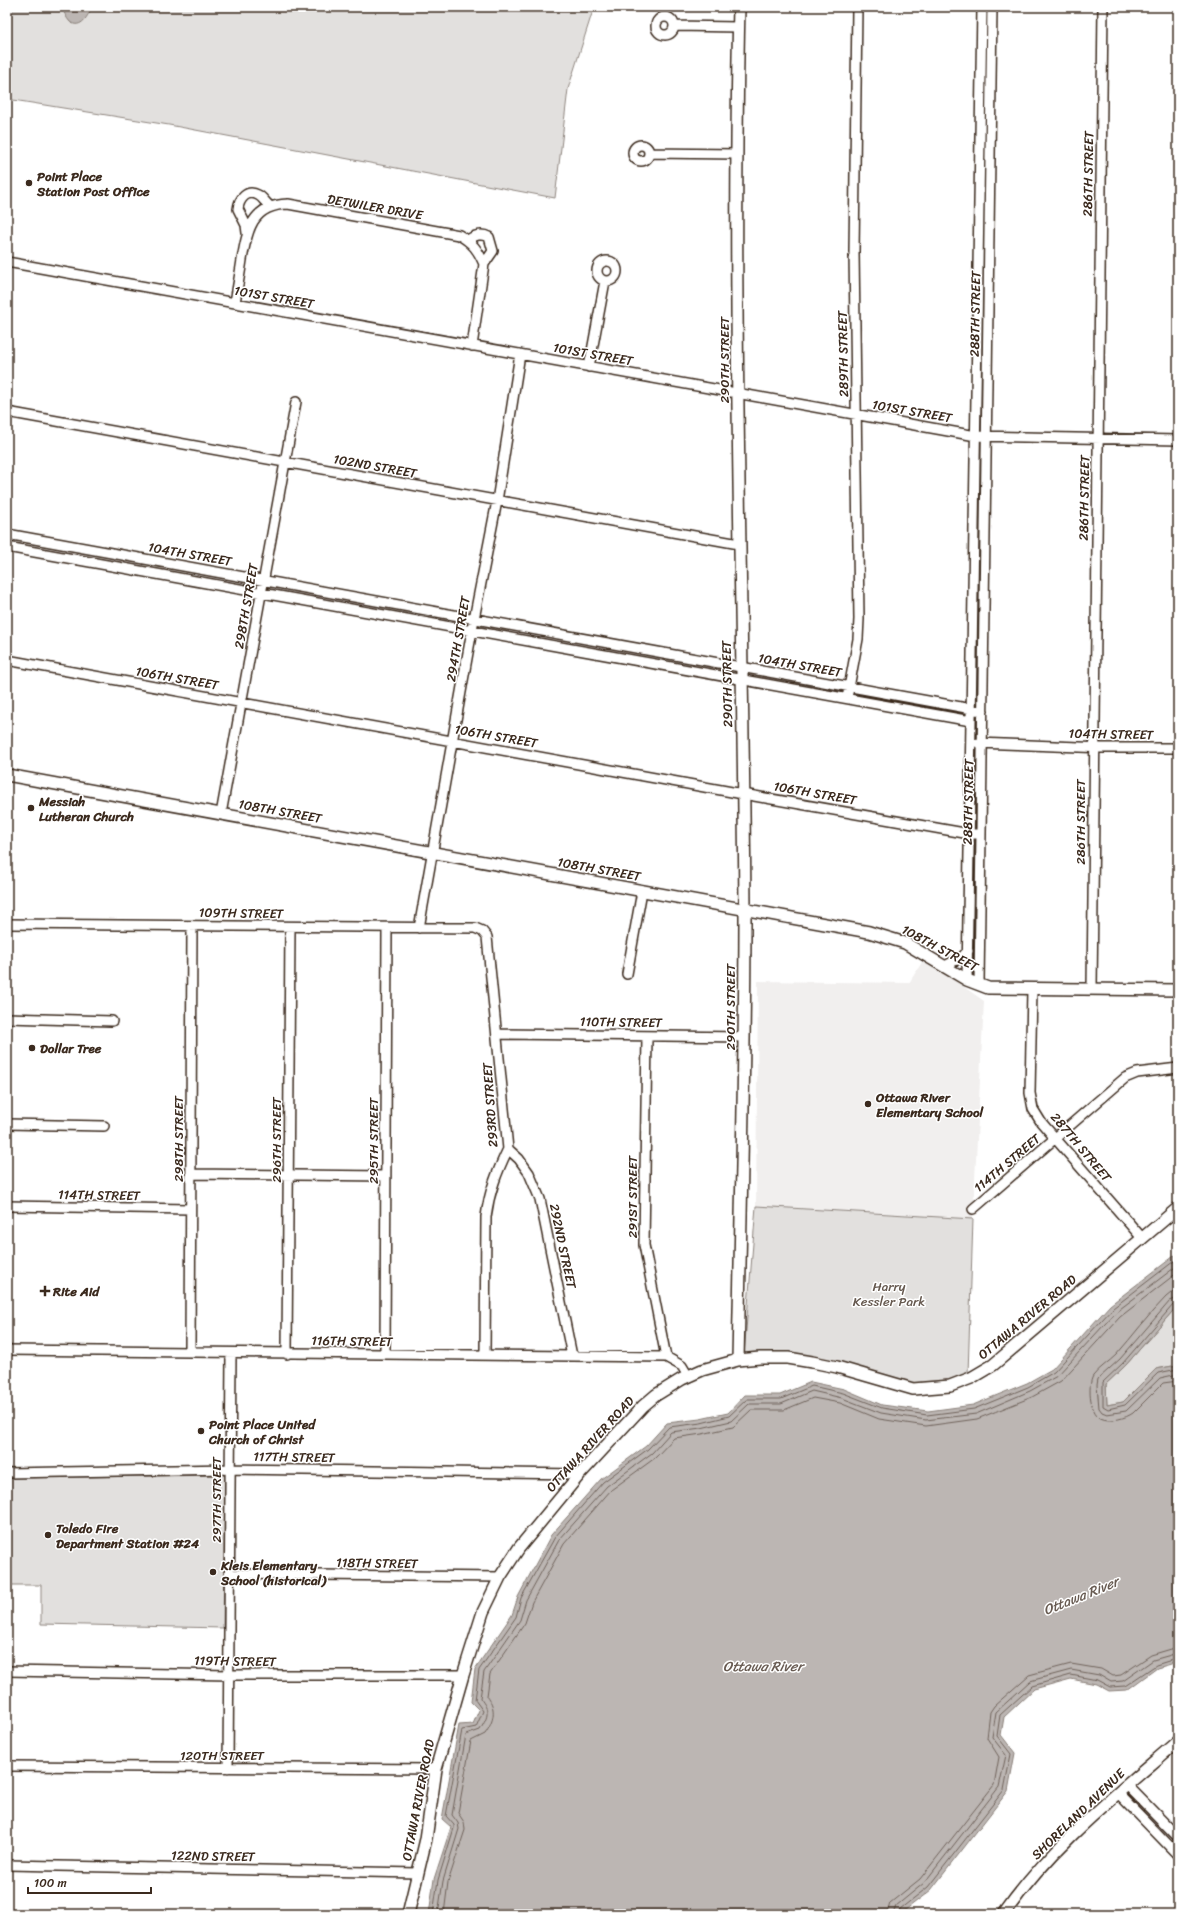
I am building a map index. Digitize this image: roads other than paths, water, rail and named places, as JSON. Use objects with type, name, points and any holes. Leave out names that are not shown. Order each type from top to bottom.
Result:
[{"type":"street","name":"290TH STREET","points":[[738,1360],[744,1037],[743,794],[738,393],[737,154],[739,7]]},
{"type":"street","name":"289TH STREET","points":[[847,699],[858,639],[859,619],[854,252],[857,7]]},
{"type":"street","name":"288TH STREET","points":[[967,980],[982,7]]},
{"type":"street","name":"288TH STREET","points":[[979,984],[992,7]]},
{"type":"street","name":"286TH STREET","points":[[1092,989],[1103,7]]},
{"type":"street","points":[[674,26],[738,26]]},
{"type":"street","points":[[650,153],[737,154]]},
{"type":"street","points":[[235,303],[247,233],[246,225],[238,210],[240,199],[244,195],[250,193],[257,194],[270,206]]},
{"type":"street","name":"DETWILER DRIVE","points":[[247,233],[252,221],[261,212],[270,206],[288,204],[459,235],[468,240],[479,252],[484,264]]},
{"type":"street","points":[[468,240],[475,236],[485,235],[489,237],[493,251],[484,264],[472,346]]},
{"type":"street","name":"101ST STREET","points":[[7,262],[976,436],[1178,440]]},
{"type":"street","points":[[589,367],[605,281]]},
{"type":"street","points":[[978,287],[988,287]]},
{"type":"street","name":"294TH STREET","points":[[419,928],[496,501],[520,354]]},
{"type":"street","name":"298TH STREET","points":[[221,814],[296,402]]},
{"type":"street","name":"102ND STREET","points":[[7,412],[739,544]]},
{"type":"street","points":[[974,530],[985,530]]},
{"type":"street","name":"104TH STREET","points":[[7,534],[983,711]]},
{"type":"street","name":"104TH STREET","points":[[7,547],[971,721]]},
{"type":"street","points":[[120,567],[123,555]]},
{"type":"street","points":[[368,612],[371,600]]},
{"type":"street","points":[[973,620],[984,620]]},
{"type":"street","points":[[610,656],[612,644]]},
{"type":"street","name":"106TH STREET","points":[[7,660],[743,794],[970,834],[981,834]]},
{"type":"street","name":"104TH STREET","points":[[971,741],[982,744],[1178,748]]},
{"type":"street","name":"108TH STREET","points":[[7,775],[869,932],[893,938],[916,948],[967,980],[988,988],[1178,990]]},
{"type":"street","points":[[627,974],[642,891]]},
{"type":"street","name":"109TH STREET","points":[[7,924],[475,928]]},
{"type":"street","name":"298TH STREET","points":[[190,1352],[192,926]]},
{"type":"street","name":"296TH STREET","points":[[288,1354],[290,927]]},
{"type":"street","name":"295TH STREET","points":[[385,1354],[387,928]]},
{"type":"street","name":"293RD STREET","points":[[475,928],[482,931],[487,937],[508,1149],[496,1174],[488,1199],[486,1217],[485,1355]]},
{"type":"street","points":[[945,966],[962,957],[968,951]]},
{"type":"street","name":"287TH STREET","points":[[1032,989],[1030,1093],[1034,1109],[1037,1115],[1056,1138],[1142,1238]]},
{"type":"street","points":[[7,1018],[112,1020]]},
{"type":"street","name":"110TH STREET","points":[[497,1034],[744,1037]]},
{"type":"street","name":"291ST STREET","points":[[647,1036],[644,1245],[666,1357]]},
{"type":"street","name":"114TH STREET","points":[[973,1209],[1125,1078],[1137,1073],[1178,1068]]},
{"type":"street","points":[[7,1124],[104,1126]]},
{"type":"street","name":"292ND STREET","points":[[508,1149],[520,1159],[529,1173],[540,1199],[572,1356]]},
{"type":"street","points":[[191,1174],[386,1176]]},
{"type":"street","name":"114TH STREET","points":[[7,1206],[190,1209]]},
{"type":"street","name":"OTTAWA RIVER ROAD","points":[[408,1914],[426,1839],[436,1769],[483,1612],[500,1577],[519,1548],[580,1474],[643,1406],[656,1395],[688,1376],[716,1365],[738,1360],[760,1358],[788,1358],[836,1366],[908,1388],[927,1389],[950,1386],[971,1378],[993,1365],[1178,1208]]},
{"type":"street","name":"116TH STREET","points":[[7,1350],[666,1357]]},
{"type":"street","name":"297TH STREET","points":[[228,1768],[231,1353]]},
{"type":"street","points":[[666,1357],[682,1366],[688,1376]]},
{"type":"street","name":"117TH STREET","points":[[7,1473],[229,1469],[580,1474]]},
{"type":"street","name":"118TH STREET","points":[[229,1574],[500,1577]]},
{"type":"street","name":"119TH STREET","points":[[7,1671],[463,1675]]},
{"type":"street","name":"SHORELAND AVENUE","points":[[1004,1914],[1031,1879],[1057,1850],[1118,1793],[1178,1741]]},
{"type":"street","name":"120TH STREET","points":[[7,1766],[436,1769]]},
{"type":"street","points":[[1127,1785],[1178,1837]]},
{"type":"street","points":[[1118,1793],[1178,1855]]},
{"type":"street","name":"122ND STREET","points":[[7,1865],[418,1873]]},
{"type":"water","points":[[61,7],[91,7],[81,23],[74,24],[67,19]]},
{"type":"water","name":"Ottawa River","points":[[1178,1253],[1178,1305],[1126,1365],[1106,1384],[1107,1405],[1123,1402],[1156,1369],[1178,1365],[1178,1662],[1157,1668],[1127,1690],[1109,1691],[1096,1684],[1071,1679],[1034,1689],[1004,1717],[1001,1735],[1015,1753],[1008,1791],[931,1890],[900,1914],[429,1914],[434,1879],[451,1827],[442,1819],[459,1725],[473,1724],[479,1710],[471,1702],[475,1669],[512,1615],[518,1597],[551,1535],[601,1479],[646,1446],[667,1423],[700,1419],[728,1413],[745,1395],[780,1395],[811,1382],[844,1389],[882,1405],[928,1411],[973,1405],[1027,1383],[1052,1369],[1110,1305]]},
{"type":"place","name":"Point Place Station Post Office","points":[[29,183]]},
{"type":"place","name":"Messiah Lutheran Church","points":[[31,808]]},
{"type":"place","name":"Dollar Tree","points":[[32,1048]]},
{"type":"place","name":"Ottawa River Elementary School","points":[[868,1104]]},
{"type":"place","name":"Rite Aid","points":[[45,1291]]},
{"type":"place","name":"Point Place United Church of Christ","points":[[201,1431]]},
{"type":"place","name":"Toledo Fire Department Station #24","points":[[48,1535]]},
{"type":"place","name":"Kleis Elementary School (historical)","points":[[213,1572]]},
{"type":"park label","name":"Harry Kessler Park","points":[[889,1294]]}]
